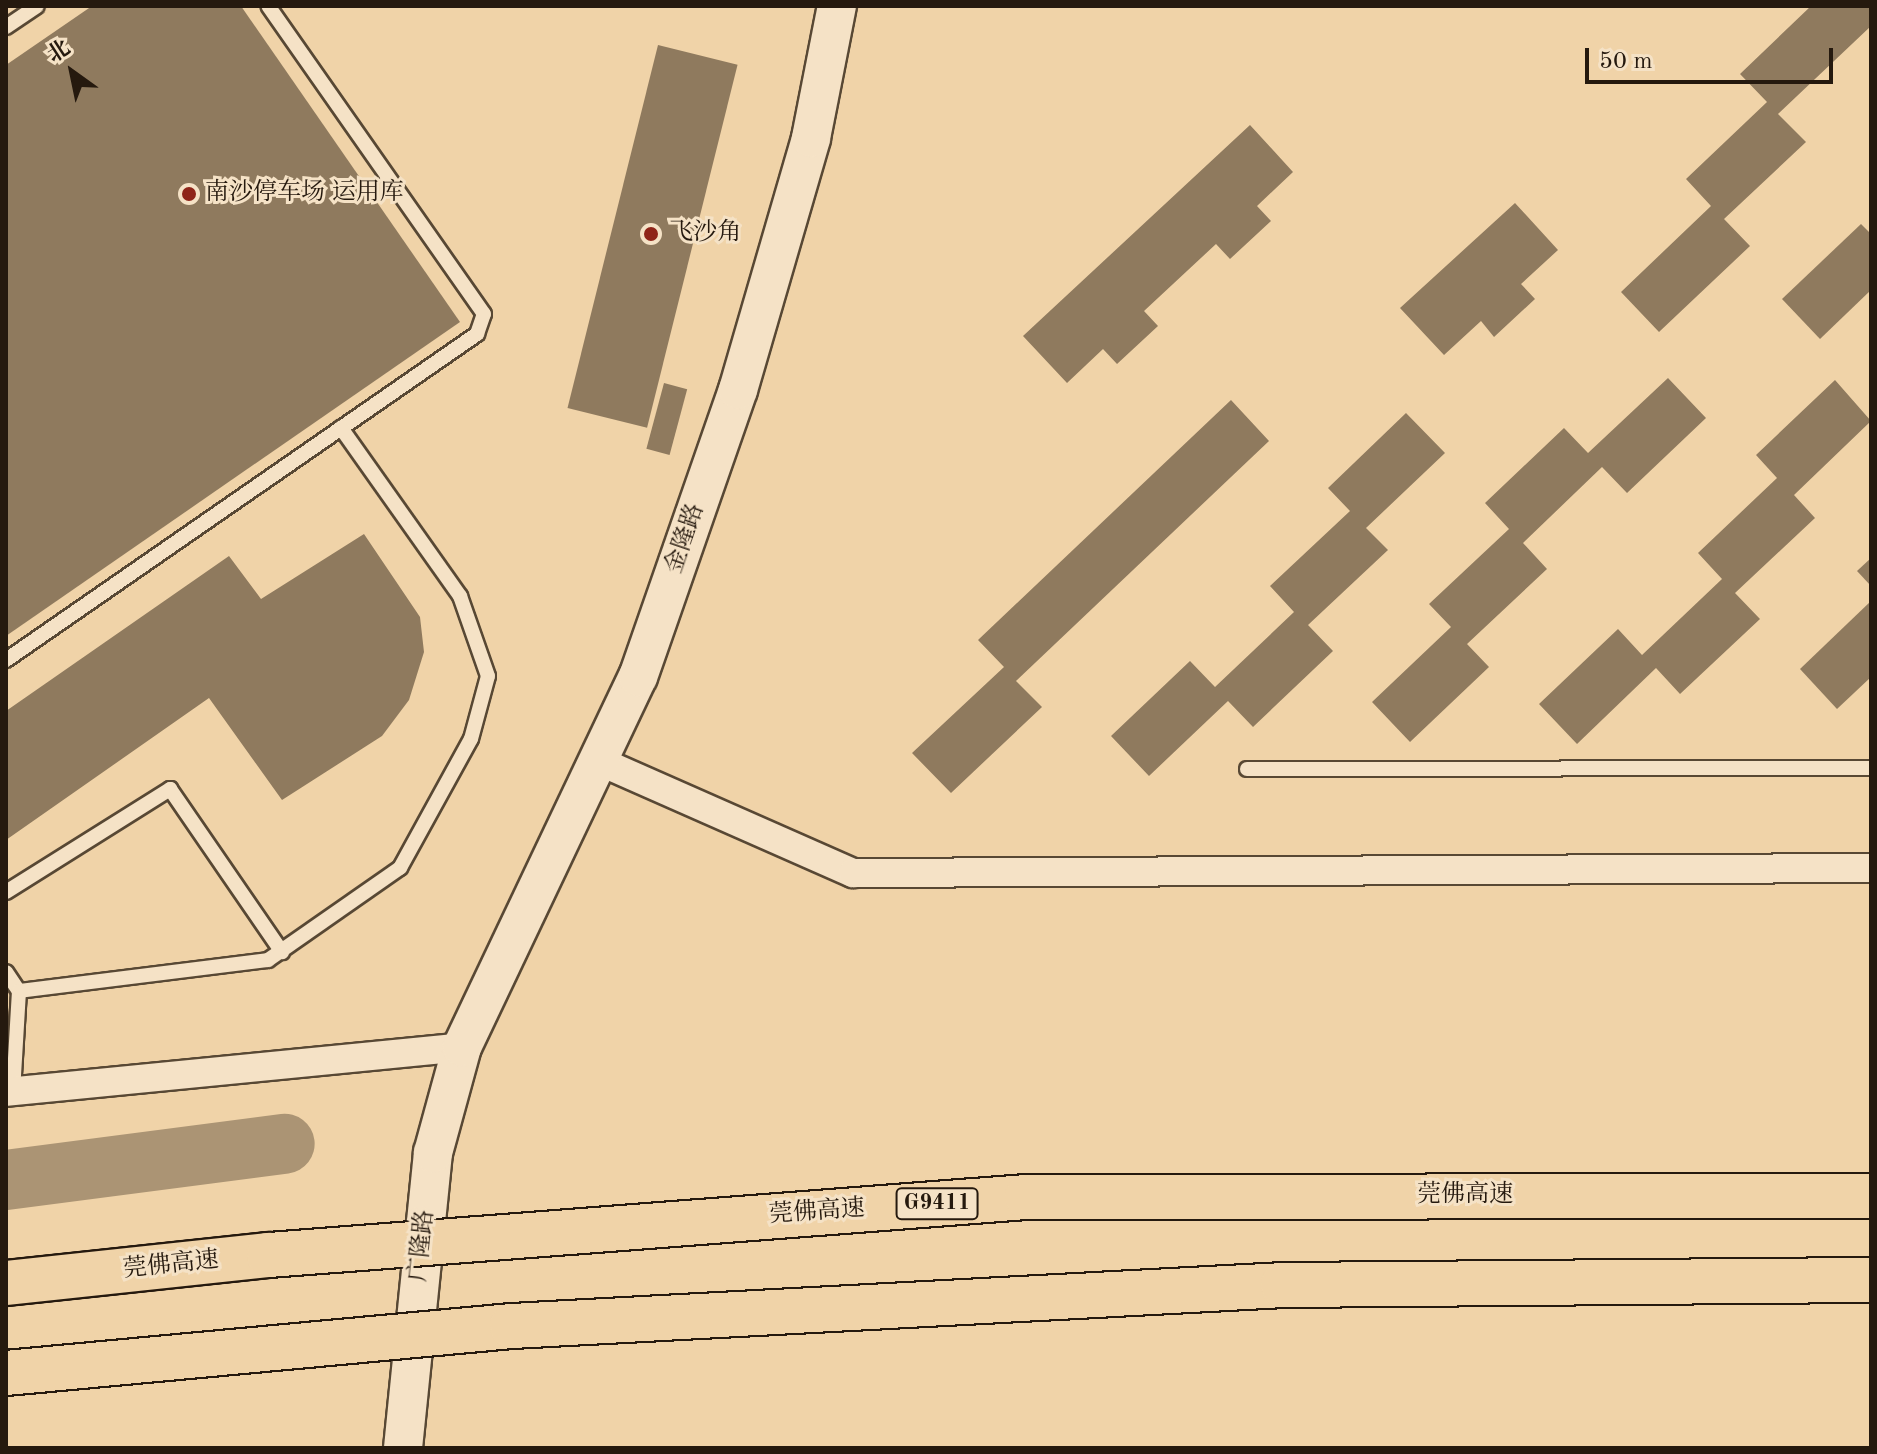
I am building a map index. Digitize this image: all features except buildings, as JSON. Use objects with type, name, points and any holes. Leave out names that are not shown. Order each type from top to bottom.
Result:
[{"type":"highway","name":"莞佛高速","points":[[6,1283],[269,1255],[1027,1197],[1871,1196]]},
{"type":"highway","points":[[6,1373],[512,1326],[1283,1285],[1871,1280]]},
{"type":"main road","name":"金隆路","points":[[462,1047],[638,677],[738,390],[811,138],[837,6]]},
{"type":"main road","name":"广隆路","points":[[403,1448],[433,1153],[462,1047]]},
{"type":"street","points":[[599,761],[853,873],[1871,868]]},
{"type":"street","points":[[10,1091],[462,1047]]},
{"type":"lane","points":[[6,27],[37,6]]},
{"type":"lane","points":[[6,660],[477,334],[484,314],[268,6]]},
{"type":"lane","points":[[19,991],[268,960],[400,868],[471,739],[488,676],[460,596],[341,428]]},
{"type":"lane","points":[[1247,769],[1871,768]]},
{"type":"lane","points":[[6,892],[170,789],[282,952]]},
{"type":"lane","points":[[6,972],[19,991],[10,1091]]},
{"type":"waterway","points":[[6,1180],[285,1144]]},
{"type":"place","name":"南沙停车场 运用库","points":[[189,194]]},
{"type":"place","name":"飞沙角","points":[[651,234]]}]
